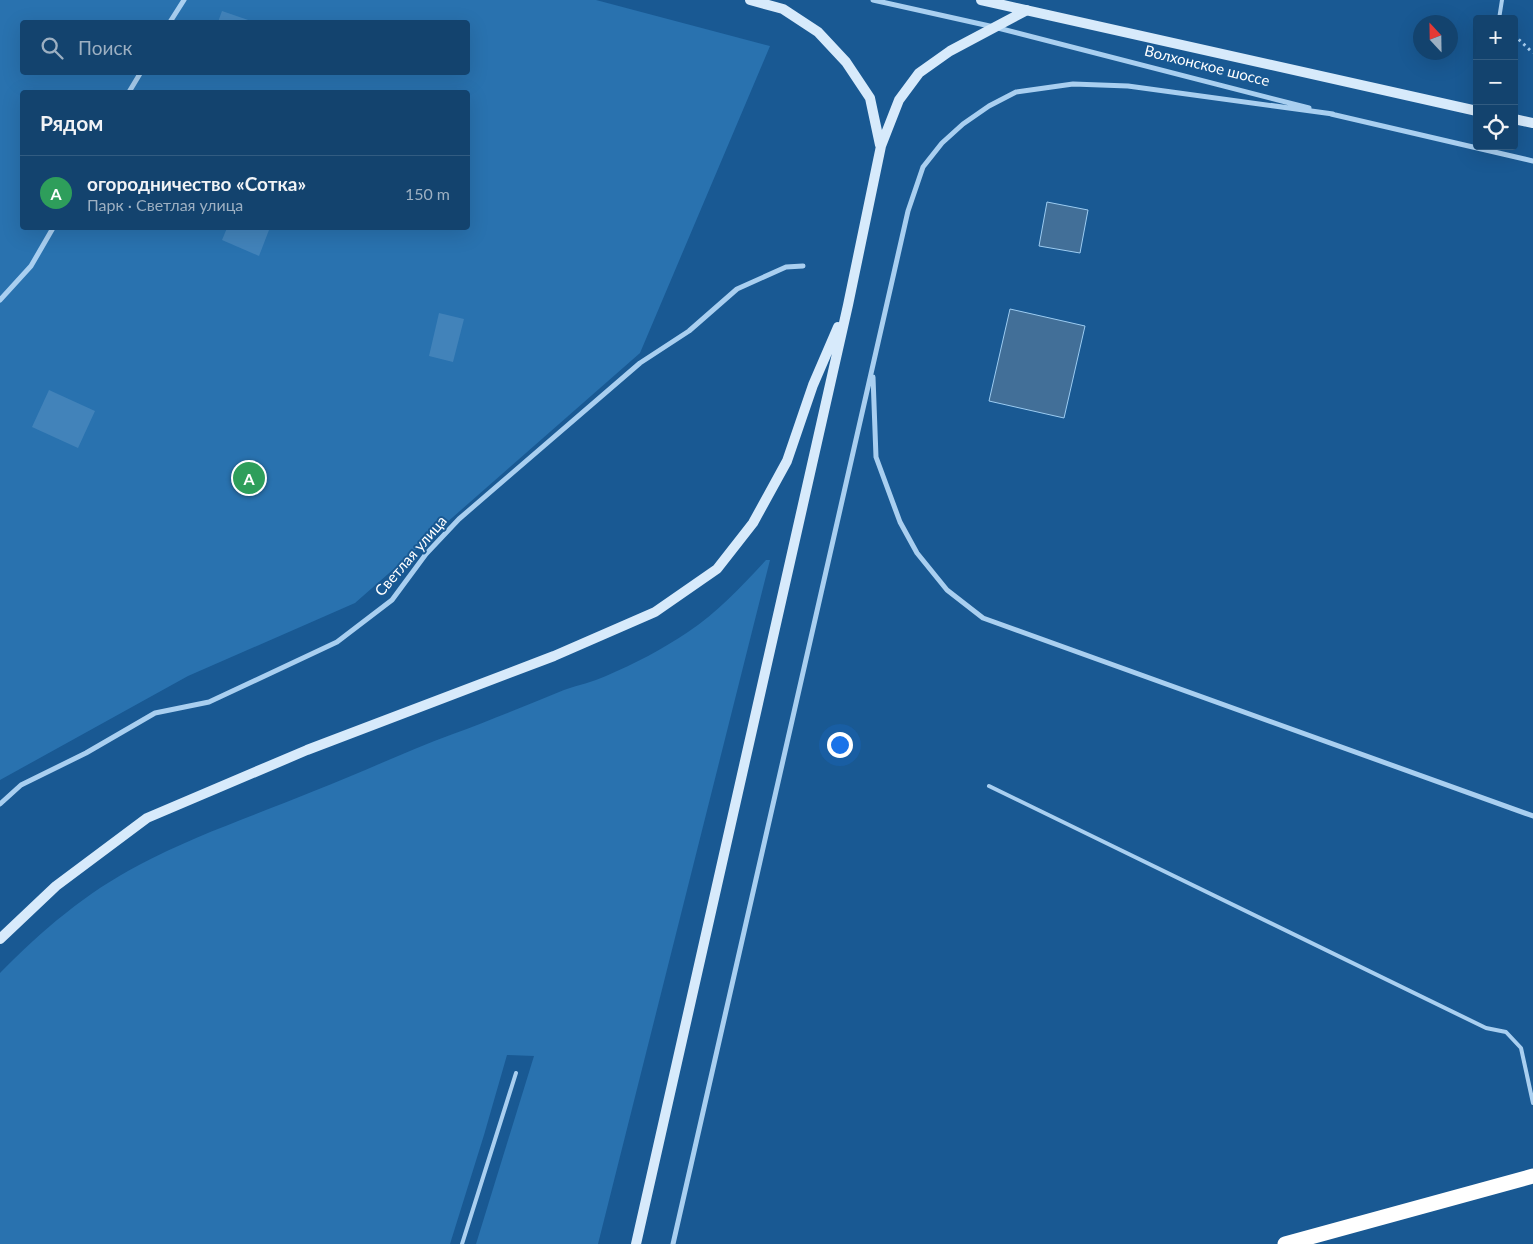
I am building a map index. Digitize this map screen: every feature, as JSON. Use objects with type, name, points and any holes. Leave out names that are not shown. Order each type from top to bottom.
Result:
[{"type":"highway","points":[[1285,1244],[1533,1176]]},
{"type":"main road","points":[[750,0],[783,9],[818,32],[846,62],[870,98],[880,146]]},
{"type":"main road","name":"Волхонское шоссе","points":[[981,0],[1473,110]]},
{"type":"main road","points":[[636,1244],[848,305],[880,146],[899,100],[919,72],[950,51],[1027,10]]},
{"type":"main road","points":[[1518,120],[1533,123]]},
{"type":"main road","points":[[0,939],[56,886],[147,818],[308,750],[554,656],[655,612],[717,570],[753,524],[787,461],[813,385],[848,305]]},
{"type":"street","points":[[171,20],[184,0]]},
{"type":"street","name":"Волхонское шоссе","points":[[873,0],[994,27],[1333,114],[1533,161]]},
{"type":"street","points":[[131,90],[139,75]]},
{"type":"street","points":[[673,1244],[908,211],[923,167],[949,136],[990,106],[1016,92],[1073,84],[1128,86],[1333,114]]},
{"type":"street","points":[[0,300],[31,266],[52,230]]},
{"type":"street","name":"Светлая улица","points":[[0,804],[21,785],[86,753],[155,713],[209,702],[337,642],[392,600],[426,554],[459,519],[640,364],[689,331],[737,289],[786,267],[803,266]]},
{"type":"street","points":[[873,368],[876,457],[900,522],[917,554],[947,590],[983,618],[1533,816]]},
{"type":"lane","points":[[1500,15],[1502,0]]},
{"type":"lane","points":[[990,786],[1486,1028],[1506,1032],[1521,1048],[1533,1102]]},
{"type":"lane","points":[[462,1244],[516,1074]]},
{"type":"path","points":[[1518,39],[1533,53]]},
{"type":"shaded area","points":[[0,0],[596,0],[770,46],[640,353],[355,603],[188,676],[0,780]]},
{"type":"shaded area","points":[[1047,202],[1088,210],[1080,253],[1039,246]]},
{"type":"shaded area","points":[[1010,309],[1085,326],[1064,418],[989,401]]},
{"type":"shaded area","points":[[766,560],[770,560],[598,1244],[476,1244],[534,1056],[507,1055],[450,1244],[0,1244],[0,973],[48,927],[101,887],[139,865],[182,844],[435,741],[564,690],[601,678],[648,656],[709,616],[739,589]]},
{"type":"building","points":[[222,11],[248,20],[219,20]]},
{"type":"building","points":[[226,230],[269,230],[259,256],[222,240]]},
{"type":"building","points":[[439,313],[464,319],[453,362],[429,356]]},
{"type":"building","points":[[49,390],[95,411],[78,448],[32,427]]},
{"type":"place","name":"огородничество «Сотка»","points":[[249,478]]}]
